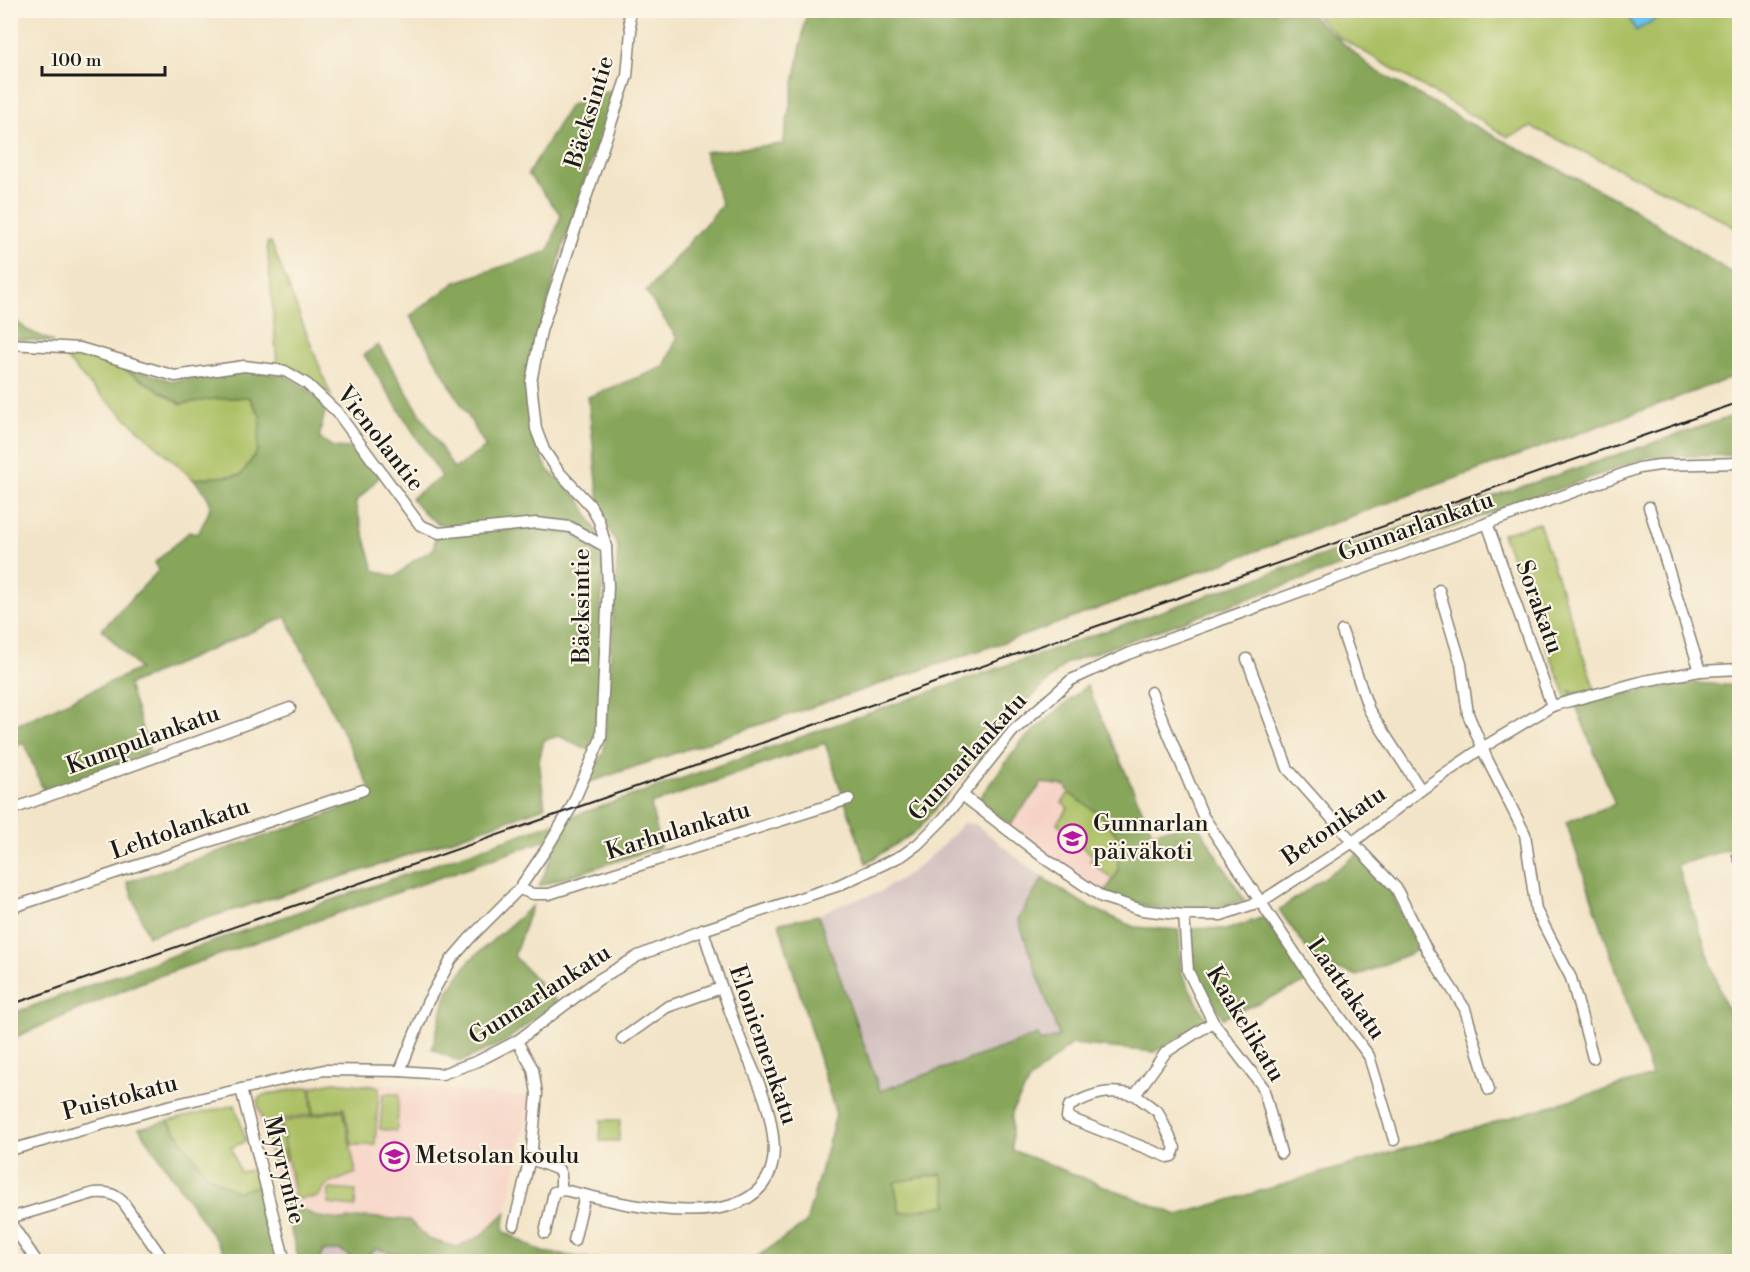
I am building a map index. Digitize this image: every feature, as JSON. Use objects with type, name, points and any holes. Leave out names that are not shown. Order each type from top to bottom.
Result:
[{"type":"street","name":"Bäcksintie","points":[[400,1071],[427,1003],[451,960],[519,889],[572,808],[601,738],[608,586],[606,547],[599,521],[590,504],[559,472],[544,450],[536,429],[531,382],[541,331],[627,76],[631,31],[628,10]]},
{"type":"street","name":"Vienolantie","points":[[10,344],[80,348],[175,376],[244,366],[285,371],[307,384],[337,412],[420,525],[439,533],[536,523],[570,527],[606,547]]},
{"type":"street","name":"Gunnarlankatu","points":[[241,1089],[324,1070],[442,1074],[478,1061],[517,1041],[598,980],[638,956],[703,930],[837,886],[894,860],[931,831],[1012,731],[1077,676],[1128,654],[1647,466],[1740,463]]},
{"type":"street","points":[[1649,507],[1700,671]]},
{"type":"street","name":"Sorakatu","points":[[1487,523],[1552,706]]},
{"type":"street","points":[[1439,590],[1461,664],[1468,714],[1482,748],[1525,834],[1536,910],[1571,978],[1593,1058]]},
{"type":"street","points":[[1342,631],[1369,710],[1421,790]]},
{"type":"street","points":[[1247,659],[1288,769],[1396,888],[1428,952],[1465,1009],[1489,1090]]},
{"type":"street","name":"Betonikatu","points":[[962,795],[1047,860],[1102,897],[1142,910],[1184,915],[1221,915],[1262,901],[1353,842],[1421,790],[1482,748],[1552,706],[1644,681],[1700,671],[1740,669]]},
{"type":"street","name":"Laattakatu","points":[[1151,692],[1203,816],[1317,986],[1369,1056],[1394,1140]]},
{"type":"street","name":"Kumpulankatu","points":[[10,810],[290,708]]},
{"type":"street","name":"Lehtolankatu","points":[[10,909],[363,790]]},
{"type":"street","name":"Karhulankatu","points":[[519,889],[533,894],[549,894],[849,799]]},
{"type":"street","points":[[1740,850],[1738,855],[1740,860]]},
{"type":"street","name":"Kaakelikatu","points":[[1184,915],[1188,971],[1213,1022],[1263,1086],[1281,1153]]},
{"type":"street","name":"Eloniemenkatu","points":[[564,1190],[609,1202],[694,1211],[730,1206],[755,1193],[771,1171],[774,1143],[768,1111],[721,988],[703,930]]},
{"type":"street","points":[[622,1039],[667,1006],[721,988]]},
{"type":"street","points":[[1135,1095],[1166,1052],[1213,1022]]},
{"type":"street","points":[[514,1225],[531,1159],[537,1094],[533,1069],[517,1041]]},
{"type":"street","name":"Puistokatu","points":[[10,1150],[168,1106],[241,1089]]},
{"type":"street","name":"Myyryntie","points":[[241,1089],[285,1262]]},
{"type":"street","points":[[1108,1091],[1135,1095],[1158,1112],[1175,1148],[1172,1156],[1168,1157],[1067,1117],[1069,1106],[1087,1097],[1108,1091]]},
{"type":"street","points":[[531,1159],[559,1170],[561,1187],[564,1190],[554,1192],[545,1233]]},
{"type":"street","points":[[37,1262],[10,1220],[94,1193],[106,1192],[116,1194],[123,1202],[165,1262]]},
{"type":"street","points":[[574,1242],[585,1195]]},
{"type":"shaded area","name":"Gunnarlan päiväkoti","points":[[1042,782],[1066,786],[1118,872],[1104,893],[1076,877],[1010,825]]},
{"type":"shaded area","points":[[963,823],[975,824],[1043,878],[1018,919],[1059,1036],[1041,1042],[1038,1035],[880,1091],[818,915],[845,903],[878,893],[910,873],[939,849]]},
{"type":"shaded area","name":"Metsolan koulu","points":[[333,1080],[531,1097],[506,1212],[481,1236],[457,1247],[428,1239],[409,1220],[366,1217],[342,1220],[318,1217],[283,1201],[254,1111],[253,1100],[263,1094]]},
{"type":"shaded area","points":[[377,1249],[401,1255],[401,1261],[319,1262],[322,1251],[340,1250],[357,1261]]},
{"type":"green space","points":[[807,11],[1306,11],[1373,69],[1467,122],[1626,204],[1739,278],[1739,375],[1031,633],[587,783],[604,751],[618,547],[600,510],[588,397],[664,367],[677,338],[646,292],[722,205],[704,152],[783,144]]},
{"type":"green space","points":[[1311,11],[1739,11],[1739,230],[1706,211],[1532,127],[1508,137],[1339,37]]},
{"type":"green space","points":[[615,89],[561,253],[527,384],[532,439],[548,470],[580,500],[598,534],[593,535],[551,520],[514,520],[455,527],[437,523],[427,516],[411,498],[442,477],[364,355],[378,345],[454,469],[486,447],[410,316],[456,282],[549,251],[561,215],[528,174],[570,105]]},
{"type":"green space","points":[[271,242],[331,396],[301,372],[277,362],[267,243]]},
{"type":"green space","points":[[10,316],[27,330],[54,342],[11,339]]},
{"type":"green space","points":[[61,353],[87,354],[122,368],[181,404],[249,397],[261,417],[257,452],[241,475],[193,479],[93,388]]},
{"type":"green space","points":[[87,354],[172,381],[249,371],[286,376],[306,388],[326,407],[319,438],[333,447],[351,448],[380,476],[355,503],[374,570],[395,577],[413,561],[434,549],[435,535],[537,527],[574,535],[594,546],[603,564],[597,725],[589,750],[559,736],[544,740],[539,761],[545,807],[371,868],[148,936],[127,882],[313,820],[374,796],[286,617],[128,685],[150,752],[44,792],[24,743],[11,747],[10,728],[139,669],[102,629],[159,570],[154,563],[189,532],[198,534],[210,505],[206,494],[193,479],[241,475],[257,452],[261,417],[249,397],[181,404],[122,368]]},
{"type":"green space","points":[[1739,414],[1739,455],[1649,457],[1066,663],[1000,729],[917,831],[866,863],[825,743],[651,804],[660,847],[539,886],[561,835],[142,982],[11,1039],[11,1014],[134,969],[1467,505]]},
{"type":"green space","points":[[1539,523],[1595,690],[1567,698],[1502,534]]},
{"type":"green space","points":[[1696,683],[1739,686],[1740,825],[1731,849],[1677,865],[1732,1024],[1739,1022],[1739,1261],[737,1262],[755,1258],[806,1223],[836,1115],[779,923],[818,915],[880,1091],[1038,1035],[1041,1042],[1059,1036],[1018,919],[1043,878],[1086,905],[1134,927],[1179,930],[1181,972],[1207,1021],[1155,1052],[1071,1044],[1030,1080],[1012,1111],[1012,1150],[1178,1215],[1652,1076],[1566,822],[1615,804],[1570,691],[1621,694]],"holes":[[[942,1174],[948,1205],[900,1213],[894,1182]]]},
{"type":"green space","points":[[1087,685],[1152,832],[1197,823],[1245,901],[1192,912],[1150,907],[1104,893],[1118,872],[1117,836],[1105,818],[1069,793],[1066,786],[1042,783],[1010,825],[977,801],[1022,741]]},
{"type":"green space","points":[[1069,793],[1105,818],[1117,836],[1118,872],[1113,880],[1090,861],[1094,856],[1073,840],[1075,837],[1057,823],[1068,808],[1062,803]]},
{"type":"green space","points":[[1358,854],[1392,893],[1418,950],[1357,976],[1342,970],[1323,972],[1279,910]]},
{"type":"green space","points":[[532,906],[514,956],[556,1001],[506,1041],[460,1062],[432,1049],[446,995],[469,961]]},
{"type":"green space","points":[[1264,917],[1307,982],[1223,1018],[1195,971],[1191,928],[1229,929]]},
{"type":"green space","points":[[334,1082],[379,1087],[375,1145],[352,1145],[344,1108],[313,1114],[312,1087]]},
{"type":"green space","points":[[310,1087],[312,1114],[279,1120],[286,1160],[273,1163],[257,1101],[263,1095]]},
{"type":"green space","points":[[383,1094],[399,1094],[397,1131],[380,1129]]},
{"type":"green space","points":[[235,1105],[246,1141],[231,1148],[240,1172],[256,1169],[260,1185],[237,1192],[207,1175],[168,1121]]},
{"type":"green space","points":[[343,1110],[356,1173],[326,1185],[318,1197],[295,1199],[281,1122]]},
{"type":"green space","points":[[601,1120],[620,1120],[619,1141],[600,1141]]},
{"type":"green space","points":[[168,1121],[207,1175],[237,1192],[260,1185],[279,1261],[230,1261],[139,1128]]},
{"type":"green space","points":[[943,1174],[948,1205],[900,1213],[894,1182]]},
{"type":"green space","points":[[329,1189],[356,1191],[355,1207],[328,1204]]},
{"type":"green space","points":[[283,1201],[318,1217],[342,1220],[366,1217],[409,1220],[428,1239],[457,1247],[481,1236],[506,1212],[503,1231],[542,1252],[608,1261],[401,1261],[401,1255],[377,1249],[357,1261],[340,1250],[323,1251],[319,1261],[299,1261]]},
{"type":"water","points":[[1636,11],[1669,11],[1636,31],[1630,20]]},
{"type":"railway","points":[[10,1005],[1740,402]]},
{"type":"place","name":"Gunnarlan päiväkoti","points":[[1072,838]]},
{"type":"place","name":"Metsolan koulu","points":[[394,1156]]}]
